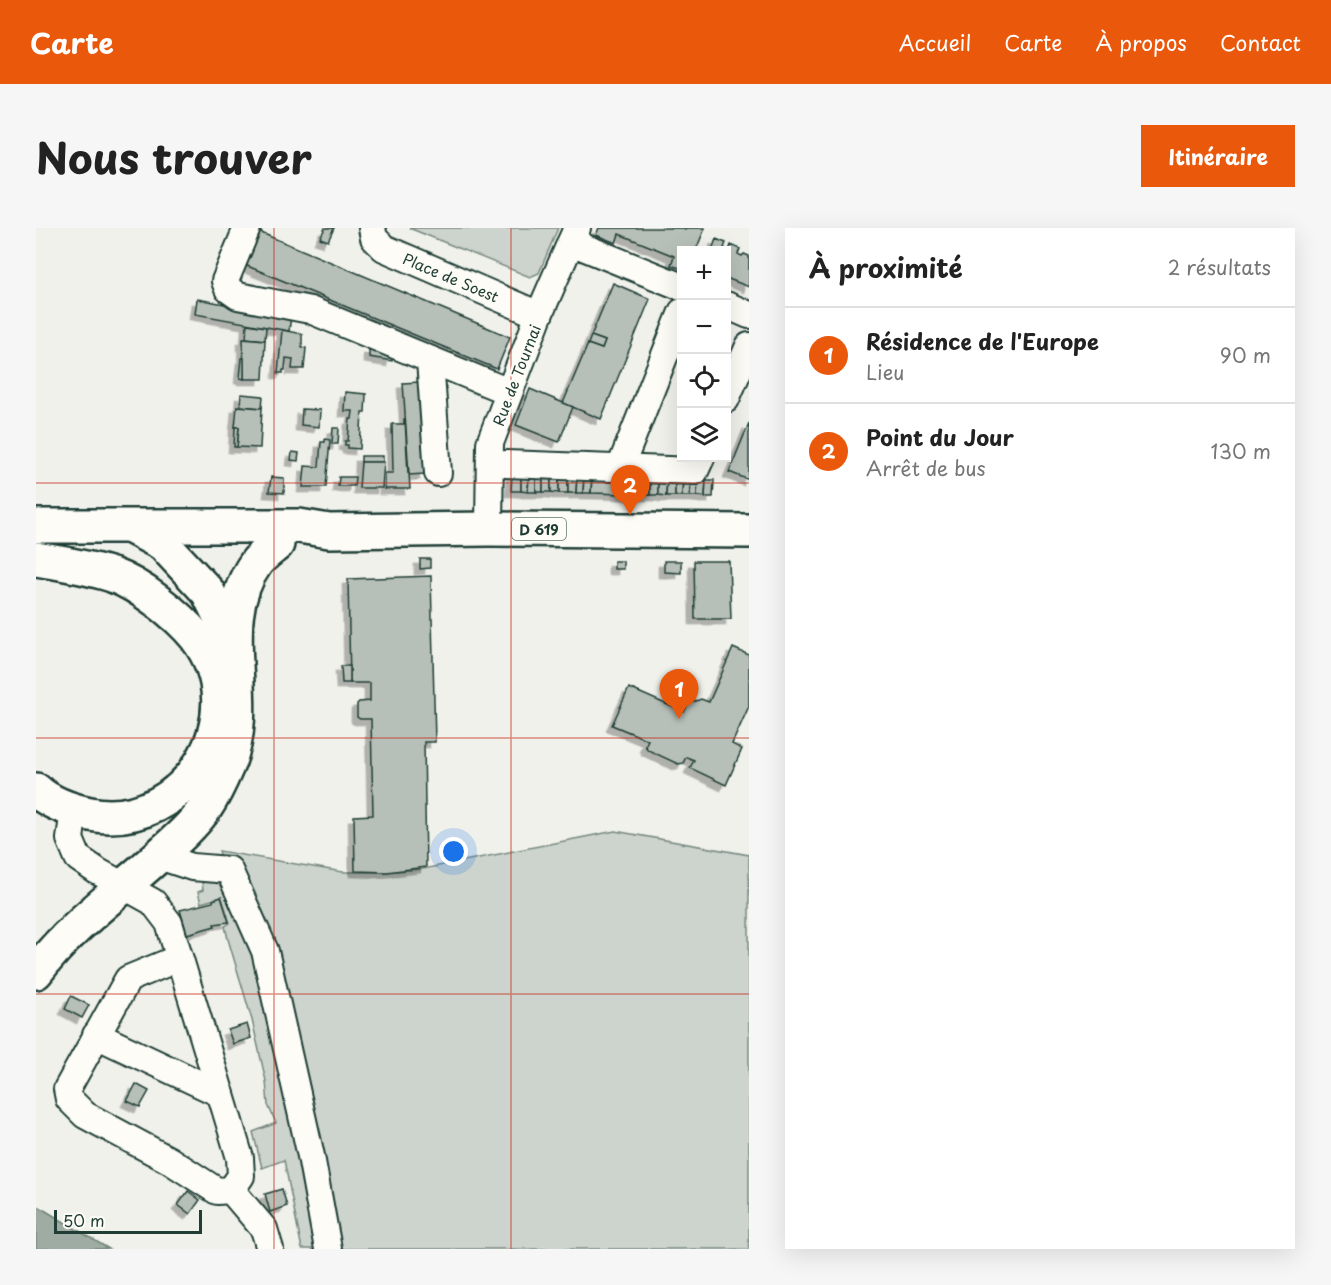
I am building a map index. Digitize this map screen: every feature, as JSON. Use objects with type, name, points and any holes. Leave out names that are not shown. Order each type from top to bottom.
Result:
[{"type":"main road","points":[[36,508],[74,527]]},
{"type":"main road","name":"D 619","points":[[36,526],[299,526],[328,531],[489,529],[749,531]]},
{"type":"main road","points":[[131,527],[163,544],[208,592],[234,645]]},
{"type":"main road","name":"D 619","points":[[36,549],[163,544],[277,544],[328,531]]},
{"type":"main road","points":[[36,972],[70,934],[127,886],[186,831],[206,806],[228,764],[234,739],[238,694],[234,645],[238,597],[257,561],[277,544]]},
{"type":"main road","points":[[36,559],[70,564],[114,576],[155,598],[182,622],[197,639],[208,657],[216,681],[218,708],[216,733],[194,775],[179,790],[141,812],[108,817],[74,810],[44,798],[36,790]]},
{"type":"street","points":[[247,228],[225,281],[228,289],[238,296],[310,310],[509,392]]},
{"type":"street","name":"Place de Soest","points":[[372,228],[374,237],[384,248],[539,315]]},
{"type":"street","points":[[574,235],[677,285]]},
{"type":"street","name":"Rue de Tournai","points":[[489,529],[490,443],[539,315],[574,235]]},
{"type":"street","points":[[731,307],[749,315]]},
{"type":"street","points":[[620,468],[677,322]]},
{"type":"street","points":[[731,387],[749,346]]},
{"type":"street","points":[[430,360],[438,473]]},
{"type":"street","points":[[506,464],[695,471],[699,462]]},
{"type":"street","points":[[74,810],[70,838],[78,858],[153,902],[169,923],[240,1158],[241,1176],[231,1190]]},
{"type":"street","points":[[159,856],[192,867],[228,870],[265,951],[311,1156],[328,1249]]},
{"type":"street","points":[[179,958],[128,979],[67,1089],[69,1099],[85,1115],[169,1160],[217,1191],[231,1190]]},
{"type":"street","points":[[96,1035],[221,1094]]},
{"type":"street","points":[[231,1190],[264,1229],[270,1249]]},
{"type":"shaded area","points":[[409,228],[558,228],[539,273],[530,277]]},
{"type":"shaded area","points":[[615,831],[749,855],[749,1249],[302,1249],[284,1160],[262,1168],[253,1132],[276,1123],[268,1105],[266,1081],[252,1020],[225,926],[230,923],[222,897],[201,903],[198,892],[203,890],[202,882],[227,876],[219,851],[343,872],[384,872],[423,869]]},
{"type":"shaded area","points":[[36,1205],[109,1249],[36,1249]]},
{"type":"building","points":[[325,228],[334,228],[328,241],[320,238]]},
{"type":"building","points":[[599,228],[681,228],[685,230],[686,228],[705,228],[698,246],[677,246],[677,267],[671,265],[674,256],[619,234],[616,243],[596,235]]},
{"type":"building","points":[[259,232],[510,337],[497,369],[245,265]]},
{"type":"building","points":[[716,239],[726,243],[725,246],[713,246]]},
{"type":"building","points":[[731,245],[740,249],[738,254],[749,256],[749,287],[731,280]]},
{"type":"building","points":[[613,283],[650,299],[601,419],[563,403],[588,344],[602,349],[605,341],[591,336]]},
{"type":"building","points":[[197,299],[291,316],[289,331],[195,314]]},
{"type":"building","points":[[247,324],[266,327],[265,340],[246,338]]},
{"type":"building","points":[[282,330],[302,334],[302,347],[306,348],[304,369],[292,369],[293,359],[286,358],[285,370],[283,373],[278,373]]},
{"type":"building","points":[[591,336],[605,341],[602,349],[588,344]]},
{"type":"building","points":[[243,338],[265,340],[263,379],[244,379]]},
{"type":"building","points":[[369,348],[393,353],[392,361],[369,357]]},
{"type":"building","points":[[242,358],[244,358],[244,379],[240,378]]},
{"type":"building","points":[[419,382],[425,474],[409,475],[403,383]]},
{"type":"building","points":[[530,389],[573,407],[559,442],[516,425]]},
{"type":"building","points":[[345,392],[366,394],[365,412],[362,412],[360,449],[348,448],[348,445],[345,445],[345,441],[348,441],[353,411],[344,411]]},
{"type":"building","points":[[241,394],[263,396],[262,408],[240,406]]},
{"type":"building","points":[[237,406],[262,408],[260,448],[237,447],[239,427],[235,427]]},
{"type":"building","points":[[302,409],[320,410],[319,427],[301,425]]},
{"type":"building","points":[[404,419],[410,489],[385,489],[385,473],[393,473],[392,424],[404,424]]},
{"type":"building","points":[[749,423],[749,480],[729,472]]},
{"type":"building","points":[[235,427],[239,427],[237,447],[234,447]]},
{"type":"building","points":[[333,428],[339,428],[338,444],[332,444]]},
{"type":"building","points":[[325,439],[330,440],[326,487],[303,487],[305,466],[319,467],[321,442],[325,442]]},
{"type":"building","points":[[292,452],[299,453],[298,461],[291,460]]},
{"type":"building","points":[[361,456],[383,456],[383,462],[361,462]]},
{"type":"building","points":[[361,462],[384,462],[382,488],[359,488]]},
{"type":"building","points":[[512,473],[521,474],[521,491],[511,491]]},
{"type":"building","points":[[521,474],[529,474],[528,492],[521,491]]},
{"type":"building","points":[[529,474],[536,474],[536,492],[528,492]]},
{"type":"building","points":[[536,474],[543,475],[543,492],[536,492]]},
{"type":"building","points":[[543,475],[551,475],[551,492],[543,492]]},
{"type":"building","points":[[551,475],[559,475],[559,493],[551,492]]},
{"type":"building","points":[[559,475],[568,475],[568,493],[559,493]]},
{"type":"building","points":[[568,475],[577,476],[576,493],[568,493]]},
{"type":"building","points":[[577,476],[584,476],[583,493],[576,493]]},
{"type":"building","points":[[584,476],[592,476],[591,493],[583,493]]},
{"type":"building","points":[[592,476],[625,477],[624,494],[591,493]]},
{"type":"building","points":[[271,477],[284,478],[284,493],[269,492]]},
{"type":"building","points":[[339,477],[355,477],[354,486],[338,486]]},
{"type":"building","points":[[625,477],[633,477],[633,495],[624,494]]},
{"type":"building","points":[[633,477],[641,478],[641,495],[633,495]]},
{"type":"building","points":[[641,478],[650,478],[650,495],[641,495]]},
{"type":"building","points":[[650,478],[658,478],[658,495],[650,495]]},
{"type":"building","points":[[658,478],[667,478],[666,496],[658,495]]},
{"type":"building","points":[[667,478],[675,479],[675,496],[666,496]]},
{"type":"building","points":[[675,479],[683,479],[682,496],[675,496]]},
{"type":"building","points":[[683,479],[691,479],[690,496],[682,496]]},
{"type":"building","points":[[691,479],[698,479],[697,496],[690,496]]},
{"type":"building","points":[[698,479],[706,480],[705,497],[697,496]]},
{"type":"building","points":[[706,480],[714,480],[713,497],[705,497]]},
{"type":"building","points":[[420,559],[430,559],[430,568],[420,569]]},
{"type":"building","points":[[614,561],[623,561],[623,569],[614,569]]},
{"type":"building","points":[[664,561],[681,561],[681,573],[664,572]]},
{"type":"building","points":[[694,561],[729,561],[731,619],[695,619]]},
{"type":"building","points":[[431,576],[435,742],[424,742],[426,867],[387,872],[355,871],[354,816],[373,815],[371,719],[357,717],[357,704],[370,701],[370,683],[350,683],[348,579]]},
{"type":"building","points":[[733,648],[749,655],[749,706],[732,744],[742,749],[726,785],[690,768],[694,760],[686,757],[683,763],[678,764],[648,750],[645,746],[648,740],[612,725],[629,688],[684,712],[688,704],[701,699],[709,702]]},
{"type":"building","points":[[341,666],[350,666],[350,683],[342,683]]},
{"type":"building","points":[[221,897],[229,922],[214,924],[215,926],[187,934],[180,910],[213,902]]},
{"type":"building","points":[[71,996],[89,1005],[82,1018],[65,1009]]},
{"type":"building","points":[[247,1024],[251,1038],[233,1044],[228,1030]]},
{"type":"building","points":[[136,1084],[149,1091],[140,1107],[127,1101]]},
{"type":"building","points":[[282,1189],[287,1206],[270,1212],[265,1194]]},
{"type":"building","points":[[188,1191],[200,1200],[190,1214],[178,1205]]},
{"type":"place","name":"Point du Jour","points":[[630,515]]},
{"type":"place","name":"Résidence de l'Europe","points":[[679,719]]}]
